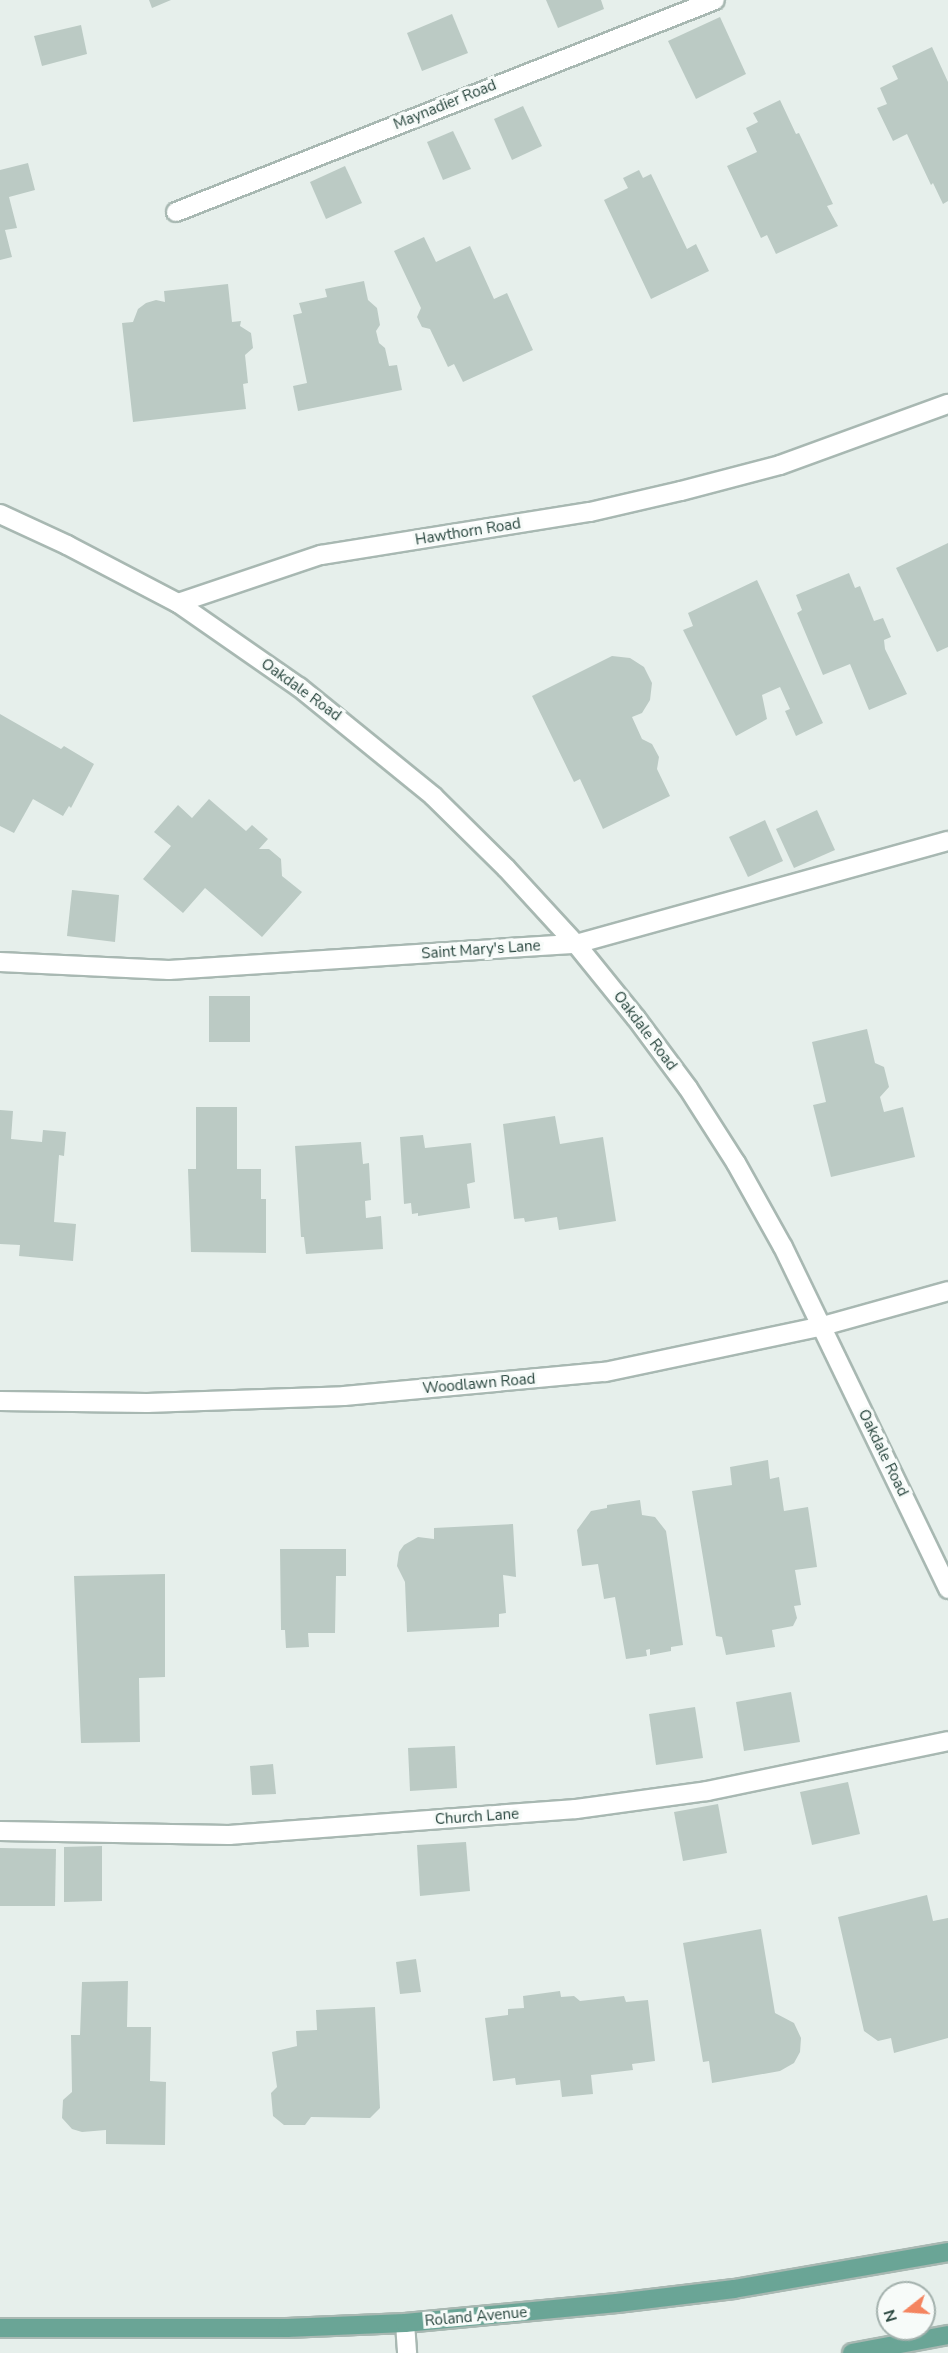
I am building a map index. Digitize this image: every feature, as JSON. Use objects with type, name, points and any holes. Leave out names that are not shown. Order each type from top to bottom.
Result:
[{"type":"main road","name":"Roland Avenue","points":[[0,2328],[253,2329],[405,2323],[617,2304],[734,2289],[948,2252]]},
{"type":"main road","points":[[852,2353],[948,2335]]},
{"type":"street","name":"Maynadier Road","points":[[176,212],[716,0]]},
{"type":"street","name":"Hawthorn Road","points":[[178,603],[321,555],[590,512],[681,491],[780,465],[948,404]]},
{"type":"street","points":[[0,514],[67,545],[178,603]]},
{"type":"street","name":"Oakdale Road","points":[[178,603],[299,687],[416,782],[506,868],[576,944],[636,1017],[688,1088],[747,1184],[823,1326],[948,1589]]},
{"type":"street","name":"Saint Mary's Lane","points":[[0,962],[169,970],[576,944],[948,841]]},
{"type":"street","name":"Woodlawn Road","points":[[0,1401],[147,1403],[344,1396],[605,1372],[823,1326],[948,1292]]},
{"type":"street","name":"Church Lane","points":[[0,1831],[229,1835],[576,1809],[707,1791],[948,1741]]},
{"type":"street","points":[[405,2323],[407,2353]]},
{"type":"building","points":[[149,0],[171,0],[152,8]]},
{"type":"building","points":[[546,0],[601,0],[604,9],[558,28]]},
{"type":"building","points":[[452,14],[468,53],[422,71],[407,33]]},
{"type":"building","points":[[720,17],[746,74],[696,99],[668,41]]},
{"type":"building","points":[[81,25],[87,54],[42,66],[34,36]]},
{"type":"building","points":[[932,47],[948,82],[948,201],[943,204],[933,183],[931,185],[907,134],[893,141],[877,108],[887,104],[880,88],[898,79],[892,66]]},
{"type":"building","points":[[780,100],[796,134],[799,133],[833,204],[827,206],[838,226],[776,254],[767,235],[761,238],[727,166],[757,152],[746,128],[758,122],[753,113]]},
{"type":"building","points":[[523,106],[542,146],[512,160],[494,119]]},
{"type":"building","points":[[453,131],[471,169],[443,180],[427,142]]},
{"type":"building","points":[[28,163],[35,190],[9,197],[17,228],[5,230],[12,257],[0,260],[0,170]]},
{"type":"building","points":[[345,166],[362,203],[326,219],[310,182]]},
{"type":"building","points":[[639,170],[643,178],[651,174],[687,249],[696,244],[709,271],[651,299],[604,200],[628,188],[623,178]]},
{"type":"building","points":[[424,237],[436,262],[470,246],[494,299],[507,293],[533,350],[463,382],[454,364],[448,367],[430,329],[422,327],[417,317],[421,308],[394,251]]},
{"type":"building","points":[[364,281],[368,300],[377,308],[380,325],[376,331],[379,343],[385,348],[389,366],[397,365],[402,390],[298,411],[293,386],[307,383],[293,315],[302,313],[299,303],[327,297],[325,289]]},
{"type":"building","points":[[228,284],[232,322],[241,321],[240,326],[251,333],[253,348],[245,355],[248,383],[243,384],[246,409],[133,422],[122,323],[133,322],[138,309],[146,303],[156,300],[165,302],[164,291]]},
{"type":"building","points":[[948,543],[948,647],[937,652],[896,568]]},
{"type":"building","points":[[849,573],[855,588],[860,586],[874,621],[883,618],[891,637],[884,640],[885,649],[907,694],[869,710],[850,664],[823,675],[797,613],[802,610],[796,595]]},
{"type":"building","points":[[757,580],[823,723],[796,736],[785,711],[790,709],[780,687],[762,695],[767,719],[736,736],[683,630],[693,626],[688,613]]},
{"type":"building","points":[[612,656],[630,658],[644,667],[652,683],[650,700],[642,713],[632,717],[642,739],[652,744],[659,757],[657,769],[670,796],[603,829],[580,779],[574,782],[532,696]]},
{"type":"building","points":[[0,714],[61,749],[64,746],[94,764],[71,808],[69,806],[63,816],[33,799],[14,833],[0,826]]},
{"type":"building","points":[[209,799],[246,831],[252,825],[268,839],[259,849],[269,849],[281,859],[282,876],[302,892],[262,937],[205,888],[183,913],[143,879],[171,846],[154,832],[178,805],[192,818]]},
{"type":"building","points":[[817,810],[835,850],[794,868],[776,829]]},
{"type":"building","points":[[765,820],[783,861],[748,877],[729,837]]},
{"type":"building","points":[[72,890],[119,895],[115,942],[67,936]]},
{"type":"building","points":[[209,996],[250,996],[250,1042],[209,1042]]},
{"type":"building","points":[[867,1029],[875,1063],[884,1067],[889,1087],[880,1097],[884,1112],[903,1107],[915,1157],[831,1177],[813,1105],[826,1102],[812,1042]]},
{"type":"building","points":[[196,1107],[237,1107],[237,1169],[261,1169],[261,1199],[266,1199],[266,1253],[191,1252],[188,1169],[196,1169]]},
{"type":"building","points":[[0,1110],[13,1111],[11,1139],[42,1142],[43,1130],[66,1132],[64,1156],[59,1155],[54,1222],[76,1224],[73,1261],[19,1256],[20,1245],[0,1244]]},
{"type":"building","points":[[555,1116],[560,1144],[603,1137],[616,1221],[559,1230],[557,1217],[525,1222],[524,1218],[514,1219],[503,1124]]},
{"type":"building","points":[[423,1135],[425,1148],[471,1143],[475,1182],[467,1184],[470,1208],[418,1216],[418,1213],[412,1214],[411,1203],[404,1204],[400,1137]]},
{"type":"building","points":[[361,1142],[363,1164],[369,1163],[371,1200],[365,1201],[366,1218],[381,1216],[383,1249],[306,1254],[304,1237],[301,1237],[295,1146]]},
{"type":"building","points":[[768,1460],[770,1479],[779,1477],[784,1511],[808,1507],[817,1567],[795,1570],[801,1605],[794,1606],[797,1618],[793,1626],[772,1630],[775,1647],[726,1655],[722,1637],[716,1636],[692,1491],[732,1485],[730,1467]]},
{"type":"building","points":[[640,1500],[642,1515],[655,1517],[666,1531],[683,1645],[671,1647],[671,1651],[650,1655],[650,1649],[646,1650],[647,1656],[626,1659],[615,1597],[604,1599],[598,1564],[582,1566],[577,1530],[591,1511],[607,1508],[607,1505]]},
{"type":"building","points":[[513,1524],[516,1577],[503,1575],[506,1613],[499,1614],[499,1627],[407,1632],[405,1582],[397,1566],[399,1552],[404,1545],[418,1537],[434,1539],[434,1528]]},
{"type":"building","points":[[280,1549],[346,1549],[346,1576],[336,1576],[335,1633],[308,1633],[309,1647],[286,1648],[285,1630],[281,1630]]},
{"type":"building","points":[[165,1574],[165,1677],[139,1678],[140,1742],[81,1743],[74,1576]]},
{"type":"building","points":[[791,1692],[800,1742],[744,1751],[736,1702]]},
{"type":"building","points":[[695,1707],[703,1758],[656,1765],[649,1714]]},
{"type":"building","points":[[455,1746],[457,1788],[410,1791],[408,1748]]},
{"type":"building","points":[[273,1764],[276,1794],[252,1795],[250,1766]]},
{"type":"building","points":[[848,1782],[860,1834],[812,1845],[800,1792]]},
{"type":"building","points":[[718,1804],[727,1853],[683,1861],[674,1812]]},
{"type":"building","points":[[466,1842],[470,1891],[420,1896],[417,1845]]},
{"type":"building","points":[[102,1846],[102,1901],[64,1902],[64,1847]]},
{"type":"building","points":[[0,1848],[56,1849],[55,1906],[0,1906]]},
{"type":"building","points":[[927,1895],[933,1921],[948,1918],[948,2038],[894,2053],[891,2038],[878,2041],[864,2031],[838,1917]]},
{"type":"building","points":[[761,1929],[775,2013],[794,2023],[801,2038],[800,2052],[794,2063],[780,2071],[712,2083],[709,2061],[703,2062],[683,1943]]},
{"type":"building","points":[[416,1959],[421,1992],[400,1994],[396,1962]]},
{"type":"building","points":[[128,1981],[127,2027],[151,2027],[150,2081],[166,2082],[165,2145],[106,2144],[106,2130],[82,2132],[72,2129],[62,2118],[63,2100],[72,2092],[71,2035],[80,2035],[82,1982]]},
{"type":"building","points":[[560,1991],[561,1997],[574,1996],[580,2001],[624,1996],[626,2002],[648,2000],[655,2061],[632,2064],[633,2070],[591,2075],[593,2094],[562,2097],[560,2080],[516,2085],[515,2078],[493,2081],[485,2018],[508,2015],[508,2009],[524,2008],[523,1996]]},
{"type":"building","points":[[375,2007],[380,2108],[370,2118],[311,2117],[305,2125],[284,2125],[273,2116],[271,2093],[277,2087],[272,2052],[297,2046],[296,2031],[317,2030],[316,2010]]}]
